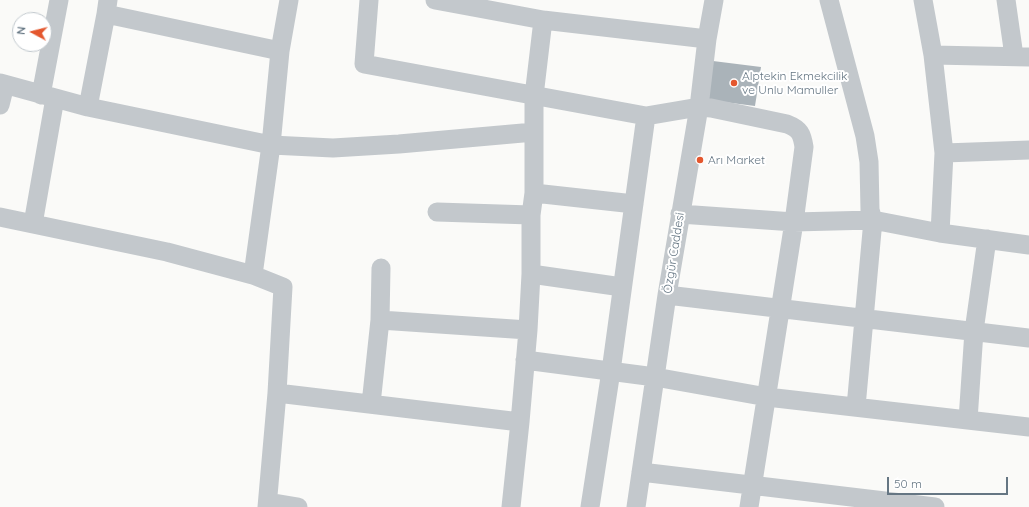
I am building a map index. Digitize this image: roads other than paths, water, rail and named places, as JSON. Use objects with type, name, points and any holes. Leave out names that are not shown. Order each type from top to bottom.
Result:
[{"type":"street","points":[[33,224],[59,0]]},
{"type":"street","points":[[253,275],[271,145],[280,51],[288,0]]},
{"type":"street","points":[[369,0],[364,64],[646,116],[699,107],[711,108],[787,124],[795,127],[800,132],[803,138],[804,147],[794,222],[749,507]]},
{"type":"street","points":[[435,0],[543,20],[707,39]]},
{"type":"street","name":"Özgür Caddesi","points":[[636,507],[667,295],[699,107],[707,39],[714,0]]},
{"type":"street","points":[[829,0],[865,136],[869,162],[870,210],[873,220],[856,407]]},
{"type":"street","points":[[923,0],[933,55],[944,152],[940,233]]},
{"type":"street","points":[[933,55],[1022,57],[1006,0]]},
{"type":"street","points":[[88,107],[107,7],[280,51]]},
{"type":"street","points":[[511,507],[528,330],[531,274],[531,215],[534,193],[534,96],[543,20]]},
{"type":"street","points":[[0,104],[2,84],[88,107],[271,145],[332,148],[399,144],[534,132]]},
{"type":"street","points":[[590,507],[646,116]]},
{"type":"street","points":[[944,152],[1029,150]]},
{"type":"street","points":[[534,193],[634,204]]},
{"type":"street","points":[[437,212],[531,215]]},
{"type":"street","points":[[680,214],[794,222],[873,220],[940,233],[1029,245]]},
{"type":"street","points":[[0,217],[167,252],[253,275],[283,287],[277,393],[268,504],[298,507]]},
{"type":"street","points":[[968,420],[974,331],[986,239]]},
{"type":"street","points":[[371,404],[380,320],[381,268]]},
{"type":"street","points":[[531,274],[622,286]]},
{"type":"street","points":[[667,295],[1029,338]]},
{"type":"street","points":[[380,320],[528,330]]},
{"type":"street","points":[[525,360],[655,377],[766,397],[1029,427]]},
{"type":"street","points":[[277,393],[520,422]]},
{"type":"street","points":[[641,472],[752,484],[935,507]]},
{"type":"place","name":"Alptekin Ekmekcilik ve Unlu Mamuller","points":[[734,83]]},
{"type":"place","name":"Arı Market","points":[[700,160]]}]
